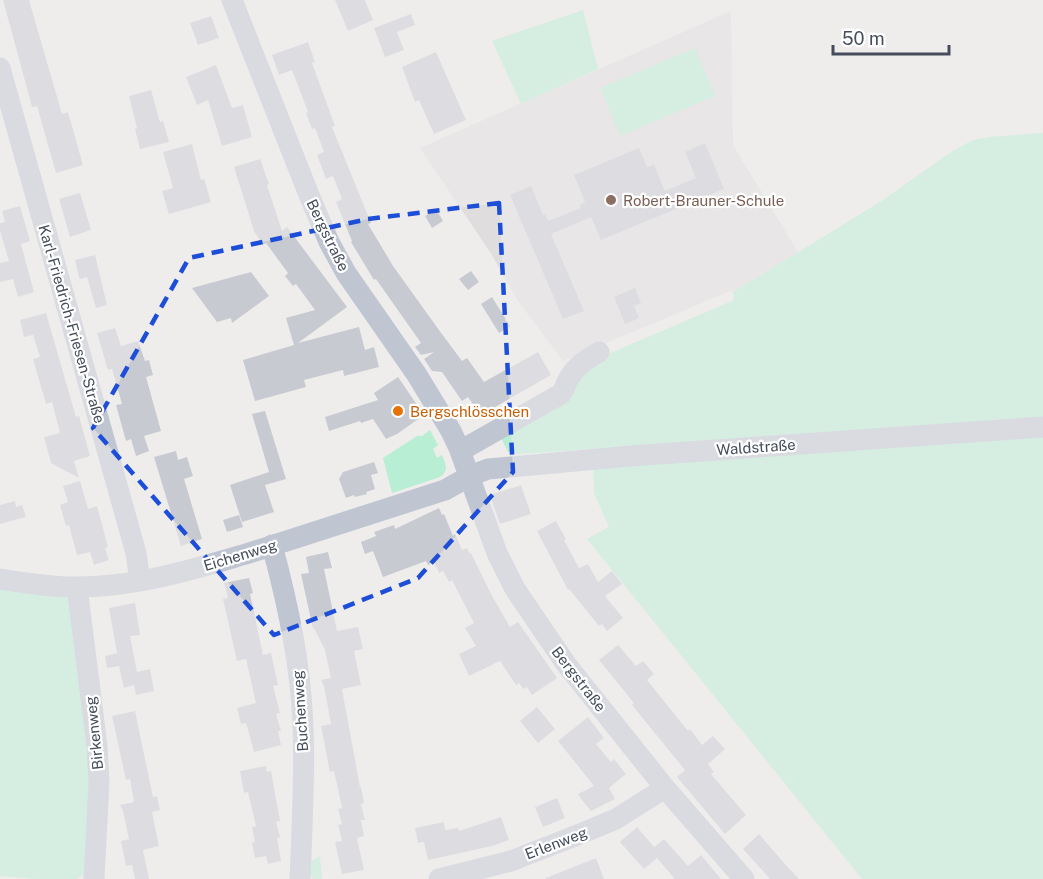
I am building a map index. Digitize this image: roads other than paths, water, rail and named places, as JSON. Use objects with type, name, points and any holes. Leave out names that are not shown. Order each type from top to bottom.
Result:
[{"type":"street","name":"Bergstraße","points":[[232,0],[329,242],[346,273],[440,411],[460,451],[498,553],[515,589],[566,664],[665,788],[744,879]]},
{"type":"street","name":"Karl-Friedrich-Friesen-Straße","points":[[0,68],[136,552],[140,581]]},
{"type":"street","points":[[460,451],[561,394],[581,363],[599,352]]},
{"type":"street","name":"Waldstraße","points":[[470,476],[488,469],[600,458],[1043,427]]},
{"type":"street","name":"Eichenweg","points":[[0,579],[77,587],[140,581],[183,573],[445,490],[470,476]]},
{"type":"street","name":"Buchenweg","points":[[272,546],[291,625],[300,681],[303,727],[300,879]]},
{"type":"street","name":"Birkenweg","points":[[77,587],[98,764],[98,818],[94,879]]},
{"type":"street","name":"Erlenweg","points":[[439,879],[511,861],[560,843],[616,819],[665,788]]},
{"type":"place","name":"Robert-Brauner-Schule","points":[[611,200]]},
{"type":"place","name":"Bergschlösschen","points":[[398,411]]}]
